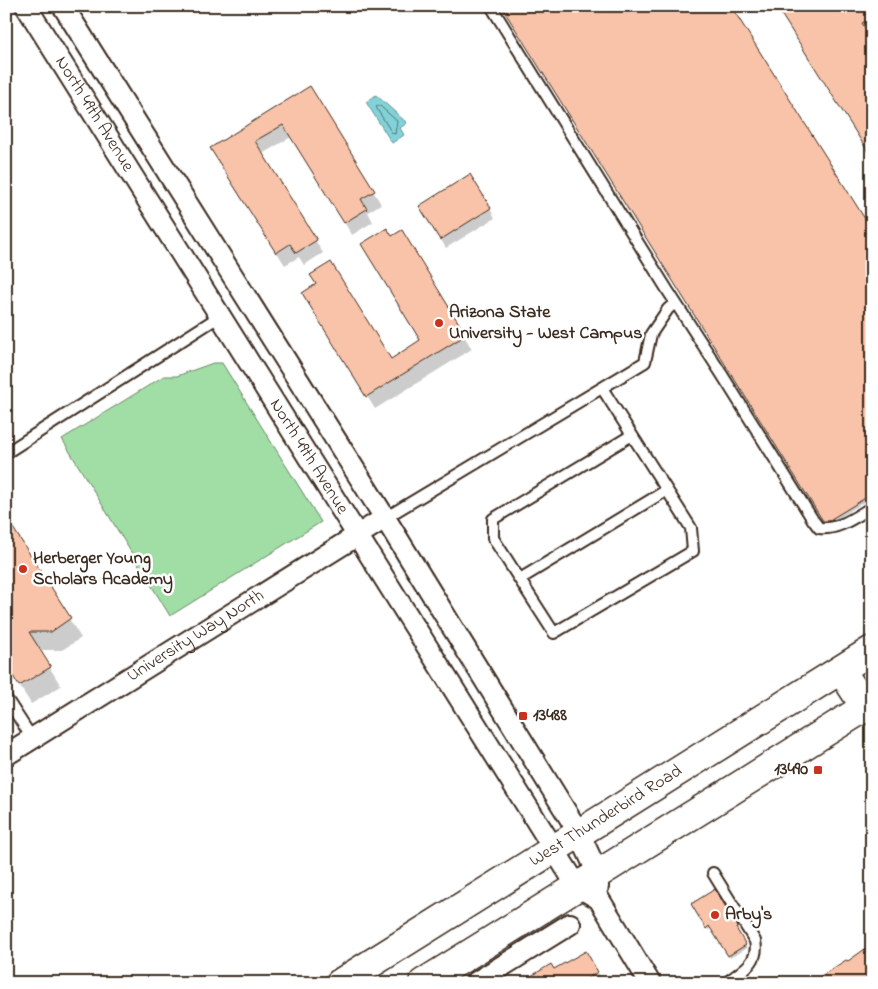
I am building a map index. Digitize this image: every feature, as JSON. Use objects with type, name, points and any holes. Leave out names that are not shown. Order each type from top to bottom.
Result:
[{"type":"main road","name":"West Thunderbird Road","points":[[340,983],[872,650]]},
{"type":"main road","points":[[423,983],[533,930],[591,886],[868,705],[841,670]]},
{"type":"street","name":"North 49th Avenue","points":[[26,6],[554,848],[591,886],[650,983]]},
{"type":"street","name":"North 49th Avenue","points":[[63,6],[385,518],[579,832],[591,886]]},
{"type":"street","name":"University Way North","points":[[6,755],[385,518]]},
{"type":"street","points":[[475,983],[533,930],[570,924]]},
{"type":"lane","points":[[490,6],[675,303],[819,528],[829,529],[840,526],[872,506]]},
{"type":"lane","points":[[385,518],[645,362],[651,334],[668,309],[675,303]]},
{"type":"lane","points":[[6,453],[220,316]]},
{"type":"lane","points":[[602,388],[632,435],[666,490],[691,528],[693,552],[554,633],[493,538],[493,519],[632,435]]},
{"type":"lane","points":[[520,580],[666,490]]},
{"type":"lane","points":[[6,698],[32,738]]},
{"type":"lane","points":[[713,873],[756,941],[757,949],[755,959],[726,983]]},
{"type":"green space","points":[[213,363],[222,363],[321,522],[170,616],[62,439],[164,376],[177,376]]},
{"type":"water","points":[[376,95],[407,123],[400,128],[404,135],[392,143],[366,102]]},
{"type":"building","points":[[501,6],[731,6],[872,230],[872,494],[828,521],[823,521]]},
{"type":"building","points":[[776,6],[872,6],[872,18],[862,23],[872,38],[872,158]]},
{"type":"building","points":[[310,86],[375,191],[361,199],[367,209],[344,223],[283,125],[255,141],[317,240],[296,253],[290,244],[276,253],[210,148]]},
{"type":"building","points":[[470,174],[491,208],[440,240],[419,206]]},
{"type":"building","points":[[387,228],[392,236],[402,230],[466,335],[366,397],[302,293],[316,284],[310,275],[331,262],[391,359],[420,340],[361,244]]},
{"type":"building","name":"Herberger Young Scholars Academy","points":[[6,517],[71,618],[51,632],[29,632],[51,667],[19,686],[6,665]]},
{"type":"building","name":"Arby's","points":[[715,889],[738,927],[736,928],[746,945],[728,956],[709,926],[706,929],[691,904]]},
{"type":"building","points":[[872,944],[872,983],[810,983],[846,960],[848,961]]},
{"type":"building","points":[[586,951],[598,972],[580,983],[520,983],[551,964],[554,969]]},
{"type":"place","name":"Arizona State University - West Campus","points":[[439,323]]},
{"type":"place","name":"Herberger Young Scholars Academy","points":[[23,569]]},
{"type":"place","name":"13488","points":[[523,716]]},
{"type":"place","name":"13490","points":[[818,770]]},
{"type":"place","name":"Arby's","points":[[715,915]]}]
